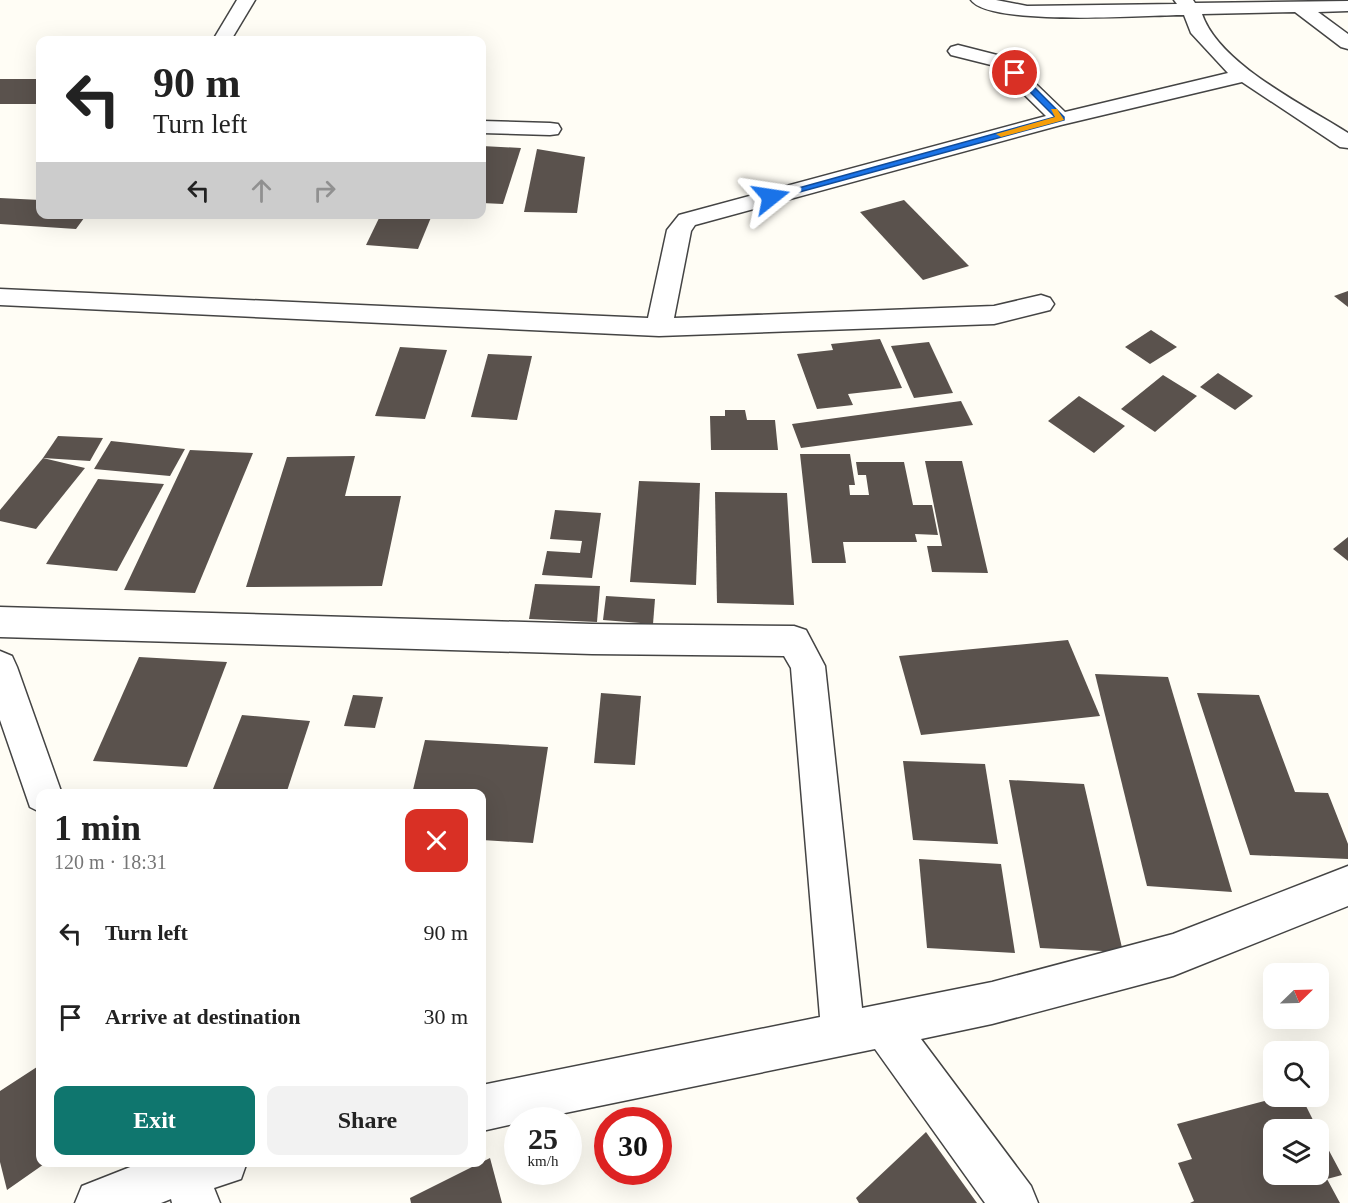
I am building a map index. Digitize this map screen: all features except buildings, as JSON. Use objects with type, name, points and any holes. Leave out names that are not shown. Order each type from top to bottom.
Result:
[{"type":"street","points":[[224,36],[246,0]]},
{"type":"street","points":[[980,0],[997,7],[1027,12],[1188,5],[1348,6]]},
{"type":"street","points":[[1188,5],[1198,29],[1230,66],[1348,142]]},
{"type":"street","points":[[1299,7],[1348,43]]},
{"type":"street","points":[[958,51],[1002,62],[1061,118]]},
{"type":"street","points":[[659,327],[679,230],[687,220],[1061,118],[1243,76]]},
{"type":"street","points":[[486,127],[550,129]]},
{"type":"street","points":[[0,297],[659,327],[994,315],[1041,304]]},
{"type":"street","points":[[0,622],[592,639],[794,641],[808,666],[863,1028],[1014,1203]]},
{"type":"street","points":[[0,667],[41,789]]},
{"type":"street","points":[[486,1107],[992,1003],[1173,955],[1348,886]]},
{"type":"street","points":[[99,1203],[196,1175]]},
{"type":"slow traffic","points":[[1001,134],[1061,118],[1054,111]]},
{"type":"route","points":[[771,197],[1061,118],[1015,73]]}]
